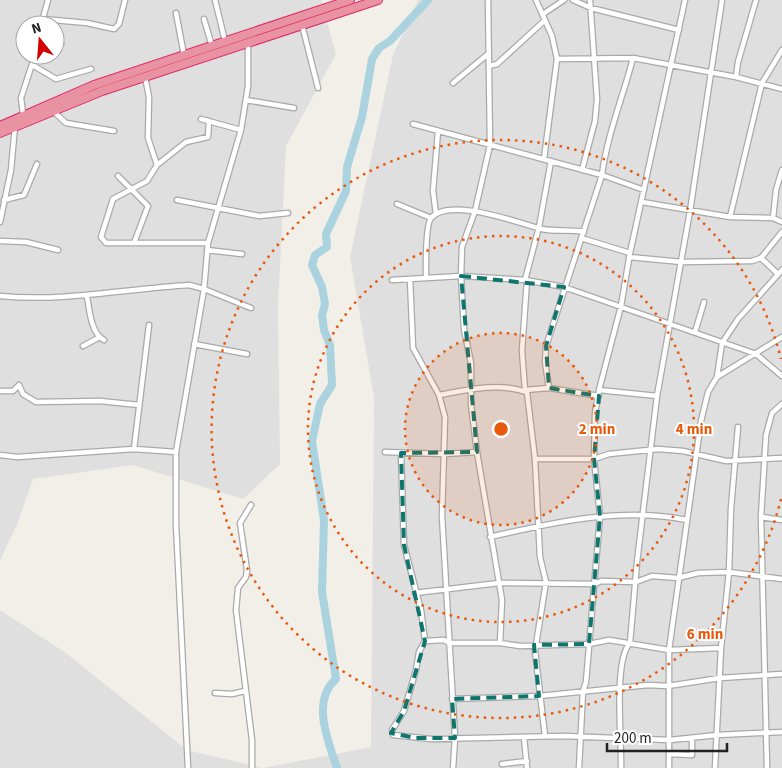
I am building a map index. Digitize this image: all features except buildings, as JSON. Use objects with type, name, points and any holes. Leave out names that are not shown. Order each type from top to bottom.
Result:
[{"type":"highway","points":[[0,126],[23,114],[94,85],[281,23],[327,4],[350,0]]},
{"type":"highway","points":[[0,133],[52,110],[144,77],[378,0]]},
{"type":"highway","points":[[281,23],[283,32]]},
{"type":"street","points":[[44,15],[48,0]]},
{"type":"street","points":[[65,21],[87,23],[110,30],[119,24],[126,0]]},
{"type":"street","points":[[215,0],[224,41]]},
{"type":"street","points":[[488,0],[490,145],[475,210],[462,247],[461,276],[464,329],[471,362],[471,389],[477,452],[502,600],[500,643]]},
{"type":"street","points":[[536,0],[552,36],[557,59],[544,159]]},
{"type":"street","points":[[542,14],[564,0]]},
{"type":"street","points":[[573,0],[591,8],[679,30]]},
{"type":"street","points":[[582,170],[595,121],[595,59],[590,0]]},
{"type":"street","points":[[579,768],[579,738],[583,691],[586,682],[600,516],[594,459],[594,424],[599,393],[621,306],[630,255],[685,0]]},
{"type":"street","points":[[621,768],[620,689],[624,652],[630,643],[657,396],[682,262],[722,0]]},
{"type":"street","points":[[736,77],[738,62],[756,0]]},
{"type":"street","points":[[176,13],[184,55]]},
{"type":"street","points":[[204,19],[212,46]]},
{"type":"street","points":[[489,66],[497,64],[544,21]]},
{"type":"street","points":[[302,25],[318,88]]},
{"type":"street","points":[[188,768],[176,524],[176,452],[204,289],[208,244],[242,130],[246,100],[248,44]]},
{"type":"street","points":[[730,217],[762,83],[782,50]]},
{"type":"street","points":[[452,83],[488,54]]},
{"type":"street","points":[[549,388],[545,362],[546,346],[602,175],[606,146],[620,107],[633,58]]},
{"type":"street","points":[[557,59],[633,58],[736,77],[782,89]]},
{"type":"street","points":[[23,114],[20,98],[33,65]]},
{"type":"street","points":[[34,65],[54,78],[91,69]]},
{"type":"street","points":[[144,77],[149,97],[148,138],[157,165]]},
{"type":"street","points":[[246,100],[294,108]]},
{"type":"street","points":[[52,110],[66,124],[114,131]]},
{"type":"street","points":[[201,119],[242,130]]},
{"type":"street","points":[[208,244],[106,243],[101,235],[110,203],[146,181],[157,165],[186,142],[208,137],[209,121]]},
{"type":"street","points":[[413,124],[602,175],[644,190]]},
{"type":"street","points":[[0,222],[11,170],[15,126]]},
{"type":"street","points":[[436,214],[433,191],[438,131]]},
{"type":"street","points":[[545,736],[539,696],[536,645],[546,582],[540,557],[535,459],[524,383],[522,351],[526,280],[551,161]]},
{"type":"street","points":[[4,200],[24,195],[37,164]]},
{"type":"street","points":[[773,218],[776,190],[782,170]]},
{"type":"street","points":[[118,176],[148,206],[134,243]]},
{"type":"street","points":[[177,200],[258,216],[288,212]]},
{"type":"street","points":[[642,202],[730,217],[773,218],[782,222]]},
{"type":"street","points":[[397,204],[431,218]]},
{"type":"street","points":[[426,278],[431,218],[436,214],[475,210],[538,227],[584,232]]},
{"type":"street","points":[[581,238],[630,255],[682,262],[752,261],[761,258],[782,232]]},
{"type":"street","points":[[0,241],[26,242],[58,250]]},
{"type":"street","points":[[207,250],[242,254]]},
{"type":"street","points":[[669,768],[669,650],[696,456],[708,392],[717,377],[722,343],[738,319],[780,272],[761,258]]},
{"type":"street","points":[[392,280],[461,276],[526,280],[564,287],[756,354],[782,376]]},
{"type":"street","points":[[410,279],[413,348],[439,395],[445,417],[442,516],[455,738],[453,768]]},
{"type":"street","points":[[0,296],[39,299],[189,285],[251,308]]},
{"type":"street","points":[[83,346],[102,339],[91,317],[86,296]]},
{"type":"street","points":[[695,332],[704,302]]},
{"type":"street","points":[[134,449],[149,325]]},
{"type":"street","points":[[717,377],[740,361],[756,354],[782,337]]},
{"type":"street","points":[[194,344],[247,354]]},
{"type":"street","points":[[515,388],[524,383]]},
{"type":"street","points":[[0,391],[13,391],[18,385],[23,394],[36,402],[100,401],[139,405]]},
{"type":"street","points":[[439,395],[471,389],[515,388],[526,391],[549,388],[657,396]]},
{"type":"street","points":[[767,768],[761,517],[766,435],[772,413],[782,404]]},
{"type":"street","points":[[714,768],[738,428]]},
{"type":"street","points":[[0,456],[17,457],[134,449],[176,452]]},
{"type":"street","points":[[535,459],[594,459],[609,454],[650,451],[683,452],[726,461],[782,458]]},
{"type":"street","points":[[385,452],[445,454],[477,452]]},
{"type":"street","points":[[401,453],[404,545],[415,593],[421,610],[424,642],[419,652],[416,670],[404,711],[391,733],[415,738],[545,736],[670,740],[717,734],[782,732]]},
{"type":"street","points":[[252,505],[240,523],[246,577],[238,588],[236,600],[252,740],[252,768]]},
{"type":"street","points":[[490,537],[537,526],[600,516],[643,515],[687,520]]},
{"type":"street","points":[[761,517],[782,520]]},
{"type":"street","points":[[415,593],[499,583],[595,584],[601,581],[636,582],[652,576],[678,578],[698,572],[729,572],[782,580]]},
{"type":"street","points":[[424,642],[444,640],[449,643],[500,643],[520,646],[589,644],[609,640],[669,650],[721,648]]},
{"type":"street","points":[[452,698],[539,696],[648,685],[668,686],[720,678],[764,677],[782,674]]},
{"type":"street","points":[[215,693],[232,694],[245,691]]},
{"type":"street","points":[[524,737],[527,768]]},
{"type":"street","points":[[670,754],[692,755],[692,738]]},
{"type":"street","points":[[502,764],[527,761]]},
{"type":"highlighted area","points":[[461,276],[564,287],[546,346],[549,388],[599,396],[594,459],[600,516],[589,644],[534,645],[539,696],[452,699],[455,738],[415,738],[391,733],[404,711],[425,641],[404,545],[401,453],[477,452]]},
{"type":"shaded area","points":[[0,0],[321,0],[336,54],[286,146],[278,306],[280,464],[243,499],[133,465],[33,479],[17,525],[0,560]]},
{"type":"shaded area","points":[[418,0],[782,0],[782,768],[263,768],[371,747],[374,398],[350,257],[393,55]]},
{"type":"shaded area","points":[[0,610],[66,653],[187,750],[263,768],[0,768]]},
{"type":"waterway","points":[[337,768],[326,734],[323,710],[324,698],[328,688],[336,679],[322,592],[324,520],[312,441],[320,404],[332,385],[330,345],[324,330],[322,315],[325,304],[322,287],[312,265],[315,255],[327,247],[326,234],[346,191],[347,167],[362,117],[372,59],[379,48],[390,41],[428,0]]}]
